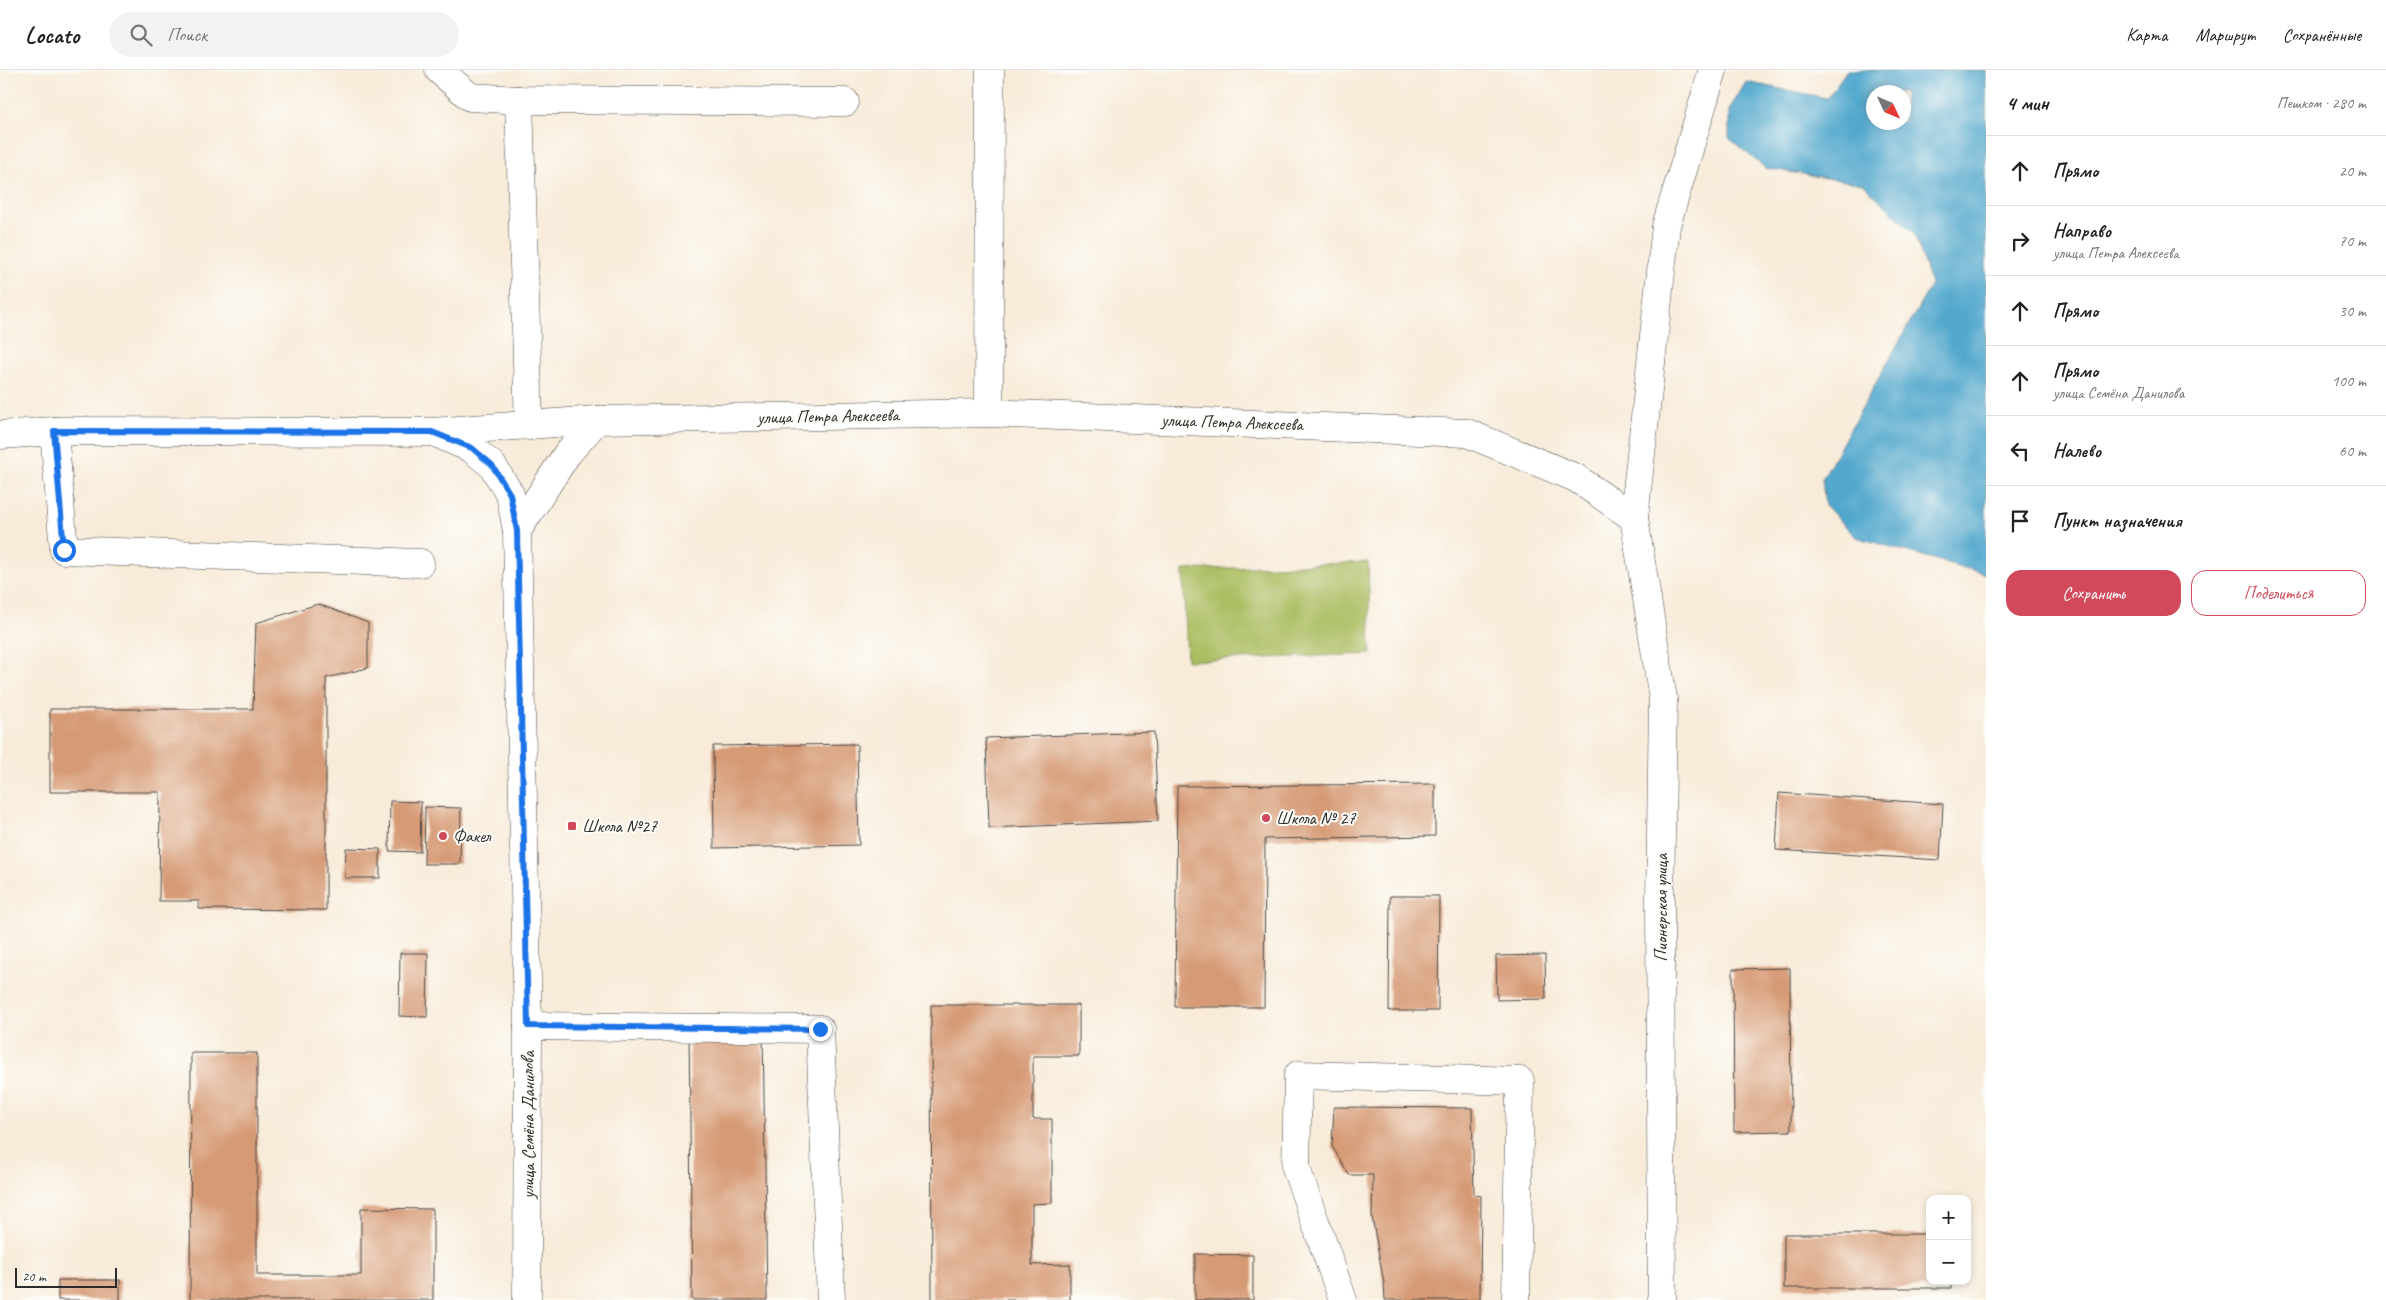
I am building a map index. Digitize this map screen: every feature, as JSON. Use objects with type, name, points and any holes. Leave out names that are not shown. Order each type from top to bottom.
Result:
[{"type":"street","points":[[439,70],[470,97],[520,100],[846,102]]},
{"type":"street","points":[[989,413],[990,70]]},
{"type":"street","name":"Пионерская улица","points":[[1662,1300],[1660,893],[1663,700],[1634,518],[1666,226],[1713,70]]},
{"type":"street","points":[[520,100],[529,426]]},
{"type":"street","name":"улица Петра Алексеева","points":[[0,435],[54,431],[432,432],[597,420],[989,413],[1467,433],[1576,478],[1634,518]]},
{"type":"street","points":[[517,531],[567,454],[597,420]]},
{"type":"street","points":[[54,431],[64,550],[420,563]]},
{"type":"street","name":"улица Семёна Данилова","points":[[432,432],[472,448],[492,465],[510,494],[517,531],[528,1026],[528,1300]]},
{"type":"street","points":[[528,1026],[820,1029],[831,1300]]},
{"type":"street","points":[[1343,1300],[1296,1168],[1298,1076],[1520,1081],[1516,1300]]},
{"type":"green space","points":[[1368,562],[1371,654],[1187,661],[1183,570]]},
{"type":"water","points":[[1847,70],[1986,70],[1986,574],[1856,537],[1825,505],[1822,479],[1931,285],[1914,233],[1863,184],[1765,168],[1729,138],[1729,110],[1746,82],[1827,98]]},
{"type":"building","points":[[318,604],[368,623],[368,668],[326,678],[326,910],[199,909],[199,901],[159,901],[160,792],[50,792],[50,709],[253,709],[256,623]]},
{"type":"building","points":[[1154,732],[1158,821],[989,828],[986,738]]},
{"type":"building","points":[[857,744],[859,845],[714,848],[713,746]]},
{"type":"building","points":[[1435,784],[1435,836],[1265,839],[1264,1007],[1175,1007],[1177,786]]},
{"type":"building","points":[[1779,793],[1943,804],[1940,860],[1776,850]]},
{"type":"building","points":[[390,801],[421,802],[420,852],[389,851]]},
{"type":"building","name":"Факел","points":[[425,807],[461,808],[460,864],[424,864]]},
{"type":"building","points":[[346,848],[380,849],[380,878],[345,878]]},
{"type":"building","points":[[1390,896],[1439,896],[1438,1011],[1389,1011]]},
{"type":"building","points":[[400,953],[428,953],[427,1017],[399,1016]]},
{"type":"building","points":[[1545,955],[1546,999],[1497,1000],[1496,956]]},
{"type":"building","points":[[1790,968],[1791,1131],[1734,1132],[1733,969]]},
{"type":"building","points":[[931,1005],[1079,1005],[1079,1056],[1033,1056],[1033,1119],[1052,1119],[1052,1203],[1032,1204],[1032,1265],[1070,1264],[1070,1300],[932,1300]]},
{"type":"building","points":[[763,1030],[767,1300],[692,1300],[689,1031]]},
{"type":"building","points":[[191,1053],[257,1053],[257,1275],[361,1275],[361,1208],[433,1209],[433,1300],[190,1300]]},
{"type":"building","points":[[1334,1107],[1472,1108],[1474,1194],[1481,1196],[1480,1300],[1385,1300],[1384,1283],[1372,1217],[1373,1175],[1349,1175],[1332,1146]]},
{"type":"building","points":[[1784,1234],[1926,1234],[1926,1285],[1951,1285],[1951,1288],[1784,1288]]},
{"type":"building","points":[[1195,1254],[1253,1255],[1253,1300],[1195,1300]]},
{"type":"building","points":[[58,1280],[120,1280],[120,1300],[58,1300]]},
{"type":"place","name":"Школа № 27","points":[[1266,818]]},
{"type":"place","name":"Школа №27","points":[[572,826]]},
{"type":"place","name":"Факел","points":[[443,836]]},
{"type":"route","points":[[64,550],[54,431],[432,432],[472,448],[492,465],[510,494],[517,531],[528,1026],[820,1029]]}]
